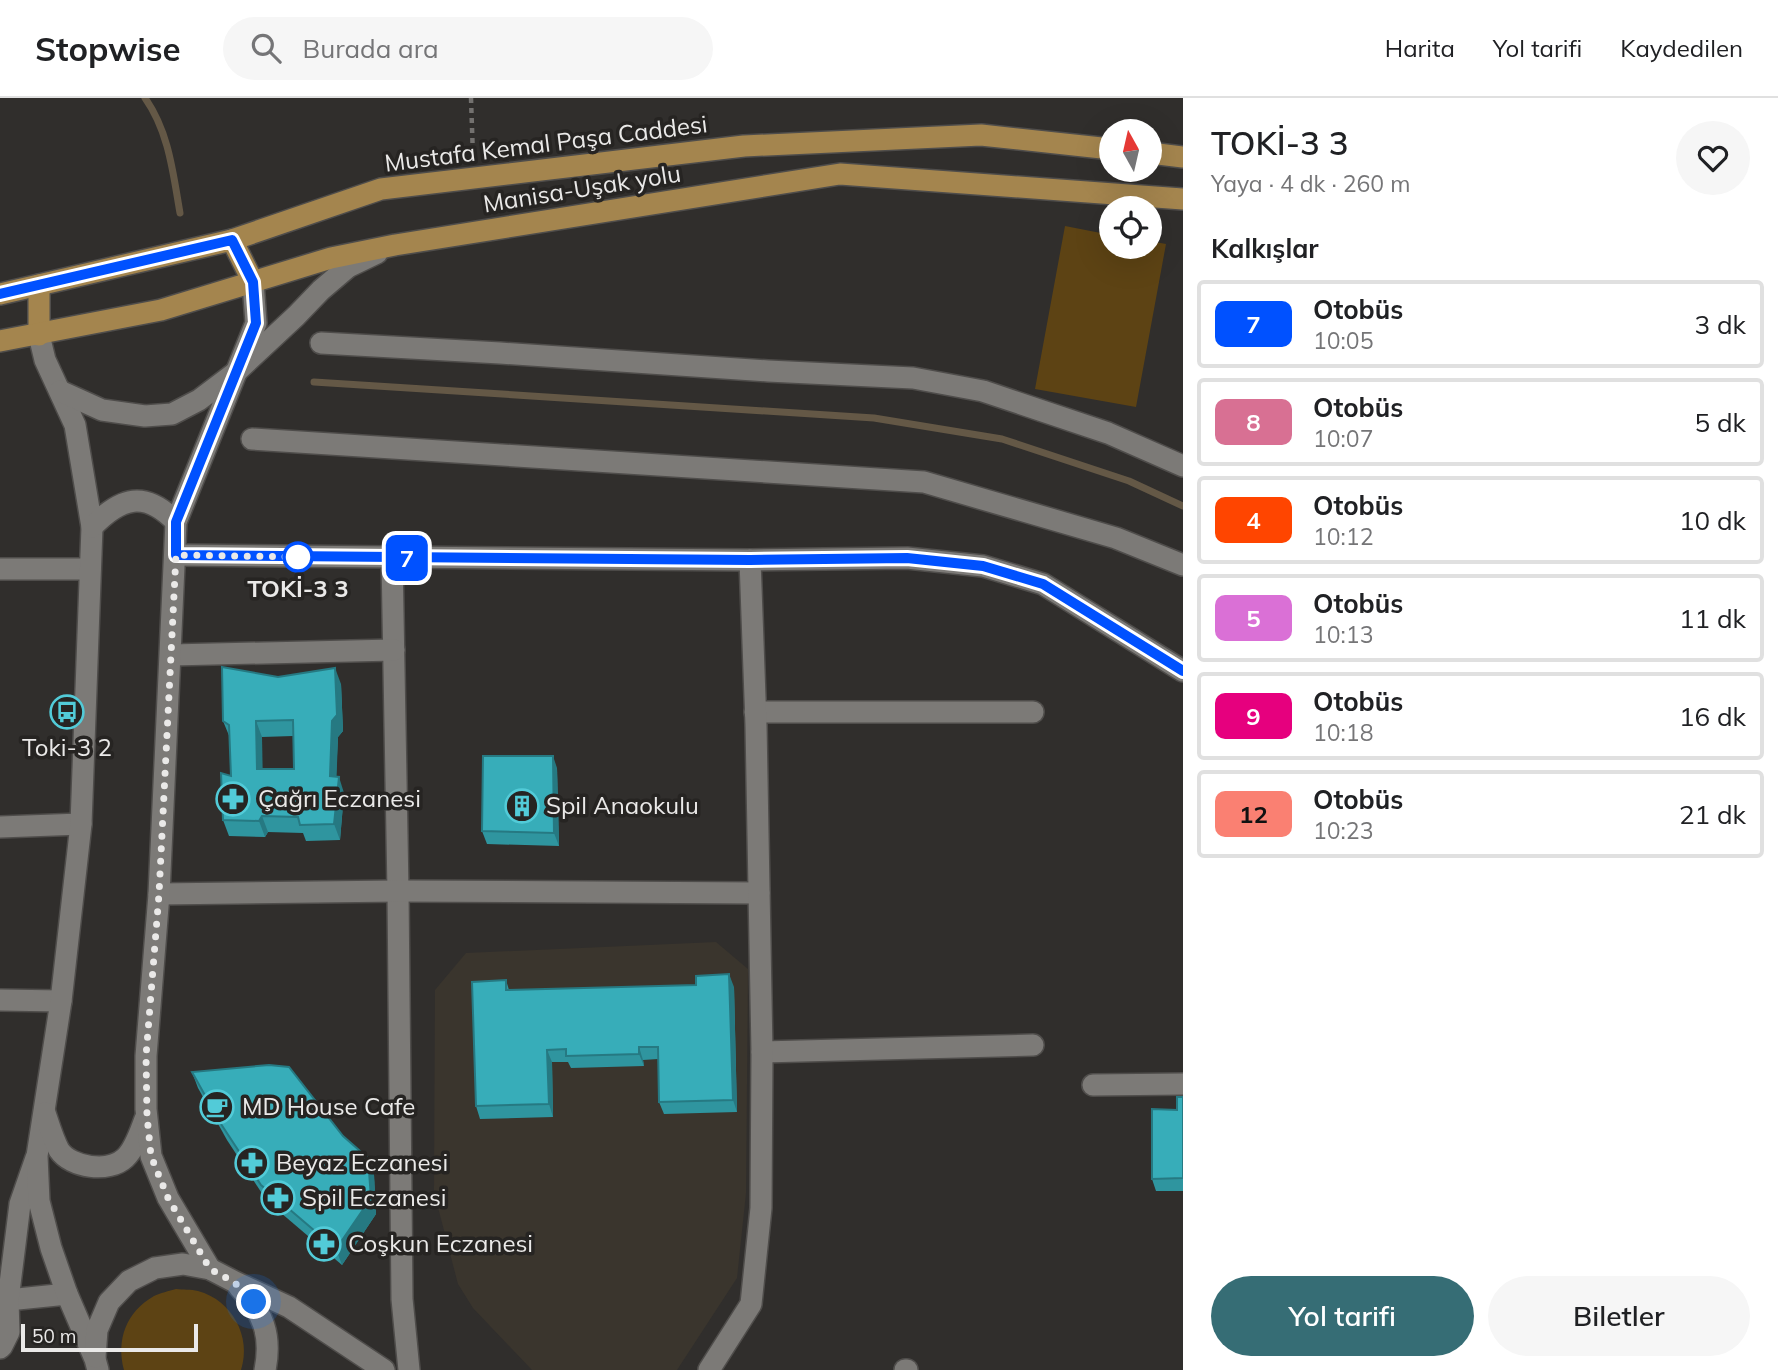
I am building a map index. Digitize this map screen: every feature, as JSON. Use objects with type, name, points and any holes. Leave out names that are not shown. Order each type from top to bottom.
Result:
[{"type":"main road","name":"Mustafa Kemal Paşa Caddesi","points":[[0,294],[232,240],[381,189],[744,146],[981,135],[1099,148]]},
{"type":"main road","points":[[1162,154],[1183,157]]},
{"type":"main road","name":"Manisa-Uşak yolu","points":[[0,341],[161,310],[331,258],[395,245],[840,174],[1183,199]]},
{"type":"main road","points":[[232,240],[253,282]]},
{"type":"main road","points":[[39,285],[39,335]]},
{"type":"street","points":[[60,391],[102,410],[145,416],[172,414],[199,400],[236,372],[348,267],[395,245]]},
{"type":"street","points":[[210,1269],[168,1198],[151,1156],[146,1056],[159,894],[176,522],[256,323],[253,282]]},
{"type":"street","points":[[0,1348],[9,1332],[8,1300],[20,1205],[37,1156],[45,1111],[61,1001],[81,824],[92,527],[75,425],[44,360],[39,335]]},
{"type":"street","points":[[321,344],[913,378],[983,391],[1108,433],[1183,467]]},
{"type":"street","points":[[252,439],[924,482],[1116,538],[1183,565]]},
{"type":"street","points":[[92,527],[107,512],[135,501],[151,503],[164,509],[176,522]]},
{"type":"street","points":[[176,555],[750,560],[907,558],[983,566],[1043,584],[1183,671]]},
{"type":"street","points":[[392,558],[402,1299],[409,1370]]},
{"type":"street","points":[[709,1370],[751,1304],[761,1208],[760,893],[750,560]]},
{"type":"street","points":[[0,569],[90,569]]},
{"type":"street","points":[[171,655],[394,650]]},
{"type":"street","points":[[755,712],[1033,712]]},
{"type":"street","points":[[0,827],[81,824]]},
{"type":"street","points":[[159,894],[398,891],[760,893]]},
{"type":"street","points":[[0,1000],[61,1001]]},
{"type":"street","points":[[762,1052],[1033,1045]]},
{"type":"street","points":[[1093,1085],[1183,1084]]},
{"type":"street","points":[[45,1111],[60,1152],[89,1167],[110,1166],[124,1159],[135,1143],[147,1116]]},
{"type":"street","points":[[37,1156],[39,1200],[51,1248],[96,1364]]},
{"type":"street","points":[[96,1364],[97,1329],[109,1302],[129,1281],[156,1268],[183,1264],[210,1269],[289,1307],[384,1370]]},
{"type":"street","points":[[234,1282],[254,1302],[265,1327],[268,1354],[265,1370]]},
{"type":"street","points":[[8,1300],[67,1294]]},
{"type":"path","points":[[471,98],[474,178]]},
{"type":"shaded area","points":[[1065,226],[1099,233],[1099,259],[1162,259],[1162,243],[1166,244],[1136,407],[1035,389]]},
{"type":"shaded area","points":[[716,942],[748,969],[746,1193],[737,1278],[677,1370],[532,1370],[473,1308],[458,1284],[434,1192],[435,990],[466,953]]},
{"type":"shaded area","points":[[176,1289],[195,1290],[210,1296],[221,1302],[229,1311],[244,1345],[241,1370],[124,1370],[121,1348],[130,1319],[136,1310],[154,1296]]},
{"type":"building","points":[[222,667],[278,677],[335,668],[337,715],[332,721],[330,776],[339,777],[334,824],[300,825],[298,817],[262,816],[259,821],[223,820],[221,773],[231,776],[229,725],[223,721]],"holes":[[[293,720],[294,769],[257,769],[256,721]]]},
{"type":"building","name":"Spil Anaokulu","points":[[483,756],[553,756],[554,833],[482,831]]},
{"type":"building","points":[[729,974],[733,1100],[659,1102],[658,1047],[639,1047],[639,1054],[566,1056],[566,1049],[547,1050],[549,1104],[476,1106],[472,982],[506,980],[506,990],[696,985],[696,976]]},
{"type":"building","points":[[269,1065],[289,1067],[343,1136],[368,1158],[371,1198],[336,1249],[261,1185],[221,1124],[192,1072]]},
{"type":"building","points":[[1177,1097],[1183,1097],[1183,1178],[1152,1179],[1152,1109],[1177,1110]]},
{"type":"waterway","points":[[145,98],[165,139],[180,213]]},
{"type":"waterway","points":[[314,382],[874,418],[1002,439],[1129,481],[1183,506]]},
{"type":"bus line","name":"7","points":[[0,294],[232,240],[253,282],[256,323],[176,522],[176,555],[750,560],[907,558],[983,566],[1043,584],[1183,671]]},
{"type":"place","name":"TOKİ-3 3","points":[[298,557]]},
{"type":"place","name":"Toki-3 2","points":[[67,712]]},
{"type":"place","name":"Çağrı Eczanesi","points":[[233,799]]},
{"type":"place","name":"Spil Anaokulu","points":[[522,806]]},
{"type":"place","name":"MD House Cafe","points":[[217,1107]]},
{"type":"place","name":"Beyaz Eczanesi","points":[[252,1163]]},
{"type":"place","name":"Spil Eczanesi","points":[[278,1198]]},
{"type":"place","name":"Coşkun Eczanesi","points":[[324,1244]]},
{"type":"route","points":[[254,1302],[234,1282],[210,1269],[168,1198],[151,1156],[146,1109],[146,1056],[159,894],[176,555],[298,557]]}]
